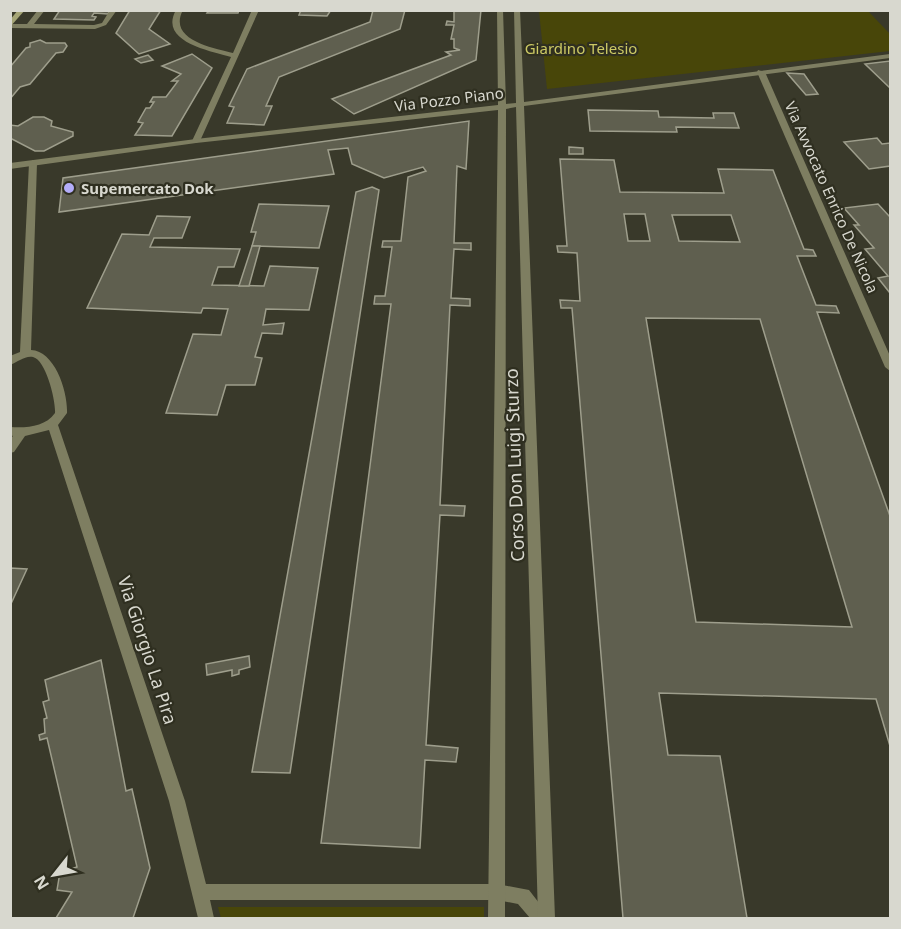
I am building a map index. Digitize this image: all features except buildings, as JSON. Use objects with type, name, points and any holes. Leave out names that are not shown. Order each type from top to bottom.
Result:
[{"type":"main road","points":[[10,26],[17,13]]},
{"type":"street","points":[[28,27],[42,10]]},
{"type":"street","points":[[10,26],[95,27],[104,24],[114,10]]},
{"type":"street","points":[[180,10],[176,17],[178,30],[192,44],[233,55]]},
{"type":"street","points":[[196,141],[233,55],[256,10]]},
{"type":"street","name":"Corso Don Luigi Sturzo","points":[[497,918],[502,107],[500,10]]},
{"type":"street","name":"Corso Don Luigi Sturzo","points":[[517,10],[547,918]]},
{"type":"street","name":"Via Pozzo Piano","points":[[10,166],[196,141],[520,105],[891,56]]},
{"type":"street","name":"Via Avvocato Enrico De Nicola","points":[[761,72],[885,339],[891,367]]},
{"type":"street","points":[[25,354],[33,163]]},
{"type":"street","points":[[10,362],[25,354],[37,353],[47,360],[62,405],[61,415],[52,423],[16,432],[10,449]]},
{"type":"street","name":"Via Giorgio La Pira","points":[[52,423],[177,801],[206,918]]},
{"type":"street","points":[[200,892],[497,892],[523,896],[540,918]]},
{"type":"green space","name":"Giardino Telesio","points":[[539,11],[868,11],[890,34],[890,51],[547,89]]},
{"type":"green space","points":[[218,907],[484,907],[484,918],[221,918]]},
{"type":"place","name":"Supemercato Dok","points":[[69,188]]}]
